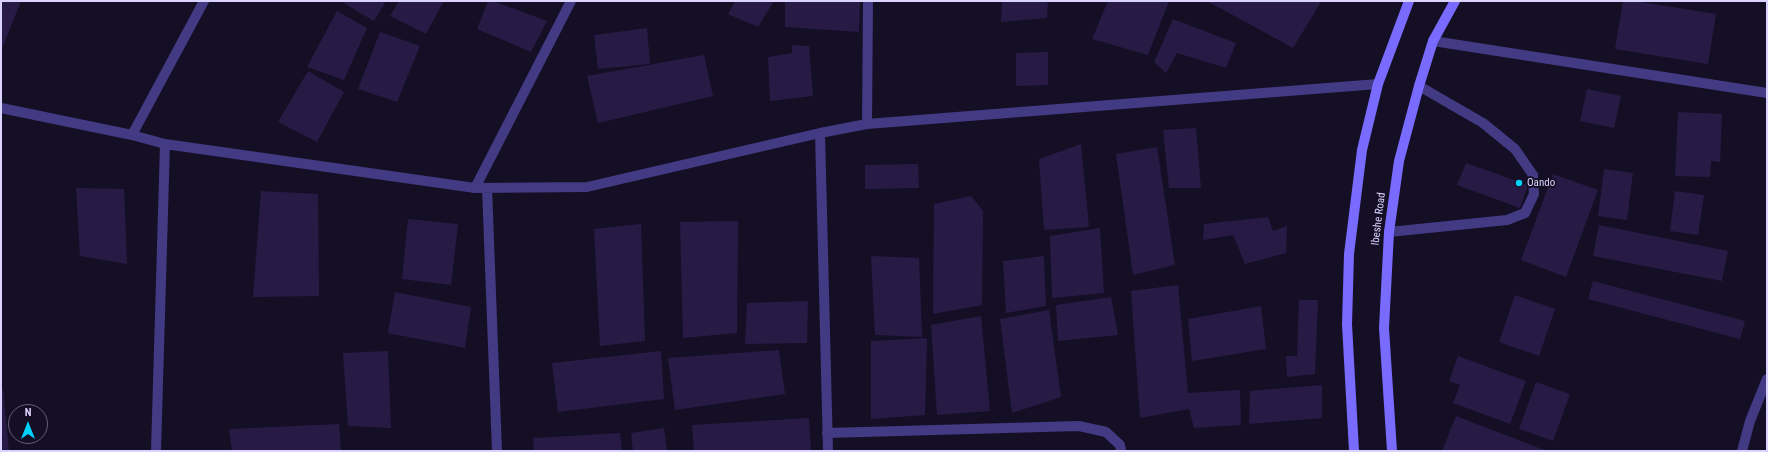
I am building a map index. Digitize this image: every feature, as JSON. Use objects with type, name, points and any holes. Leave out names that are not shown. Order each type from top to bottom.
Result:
[{"type":"main road","points":[[1354,451],[1347,324],[1349,254],[1362,150],[1378,84],[1408,1]]},
{"type":"main road","name":"Ibeshe Road","points":[[1392,451],[1384,328],[1389,232],[1399,161],[1419,86],[1434,41],[1455,1]]},
{"type":"street","points":[[132,135],[204,1]]},
{"type":"street","points":[[475,188],[571,1]]},
{"type":"street","points":[[867,124],[868,1]]},
{"type":"street","points":[[1434,41],[1767,93]]},
{"type":"street","points":[[1,108],[132,135],[165,144],[475,188],[587,187],[820,133],[867,124],[1378,84]]},
{"type":"street","points":[[1389,232],[1507,220],[1525,213],[1534,194],[1533,175],[1515,149],[1483,123],[1419,86]]},
{"type":"street","points":[[820,133],[828,451]]},
{"type":"street","points":[[156,451],[165,144]]},
{"type":"street","points":[[487,188],[497,451]]},
{"type":"street","points":[[1742,451],[1750,421],[1767,379]]},
{"type":"street","points":[[827,433],[1079,426],[1106,432],[1120,445],[1121,451]]},
{"type":"building","points":[[1,1],[21,1],[1,51]]},
{"type":"building","points":[[340,1],[386,1],[374,21]]},
{"type":"building","points":[[399,1],[444,1],[426,34],[390,16]]},
{"type":"building","points":[[488,1],[493,1],[547,21],[531,52],[477,29]]},
{"type":"building","points":[[735,1],[774,1],[758,27],[728,14]]},
{"type":"building","points":[[785,1],[860,1],[859,32],[785,27]]},
{"type":"building","points":[[1002,1],[1048,1],[1047,18],[1001,22]]},
{"type":"building","points":[[1108,1],[1169,1],[1148,55],[1092,39]]},
{"type":"building","points":[[1207,1],[1319,1],[1321,2],[1293,48]]},
{"type":"building","points":[[1623,1],[1635,1],[1716,14],[1708,64],[1615,49]]},
{"type":"building","points":[[337,11],[367,28],[344,80],[307,67]]},
{"type":"building","points":[[1173,19],[1236,43],[1226,68],[1177,53],[1166,73],[1154,62]]},
{"type":"building","points":[[647,28],[650,64],[598,69],[594,35]]},
{"type":"building","points":[[380,32],[420,46],[397,102],[358,89]]},
{"type":"building","points":[[792,45],[809,46],[813,96],[770,101],[768,57],[792,53]]},
{"type":"building","points":[[1048,52],[1048,85],[1016,86],[1016,53]]},
{"type":"building","points":[[704,55],[713,96],[598,123],[587,76]]},
{"type":"building","points":[[308,71],[344,92],[317,142],[278,122]]},
{"type":"building","points":[[1587,89],[1621,96],[1614,128],[1580,121]]},
{"type":"building","points":[[1678,112],[1722,114],[1720,162],[1711,161],[1710,177],[1675,176]]},
{"type":"building","points":[[1196,128],[1201,188],[1169,188],[1163,130]]},
{"type":"building","points":[[1081,144],[1089,227],[1044,230],[1039,159]]},
{"type":"building","points":[[1157,147],[1175,265],[1133,275],[1116,154]]},
{"type":"building","points":[[1466,163],[1528,185],[1520,208],[1457,185]]},
{"type":"building","points":[[918,164],[919,188],[865,189],[865,165]]},
{"type":"building","points":[[1604,169],[1633,173],[1627,220],[1598,216]]},
{"type":"building","points":[[1553,174],[1598,190],[1566,277],[1521,260]]},
{"type":"building","points":[[76,188],[124,189],[127,264],[80,256]]},
{"type":"building","points":[[261,191],[318,194],[319,296],[253,297]]},
{"type":"building","points":[[1675,191],[1704,195],[1698,235],[1670,231]]},
{"type":"building","points":[[971,196],[983,211],[982,305],[933,314],[934,204]]},
{"type":"building","points":[[1268,217],[1273,231],[1287,226],[1286,253],[1245,264],[1233,235],[1203,240],[1204,224]]},
{"type":"building","points":[[408,219],[458,224],[451,285],[402,279]]},
{"type":"building","points":[[738,221],[737,333],[683,338],[680,222]]},
{"type":"building","points":[[641,224],[645,341],[600,346],[594,229]]},
{"type":"building","points":[[1599,225],[1728,251],[1722,281],[1593,256]]},
{"type":"building","points":[[1100,228],[1104,293],[1052,298],[1050,236]]},
{"type":"building","points":[[871,256],[919,258],[922,337],[875,335]]},
{"type":"building","points":[[1044,256],[1046,306],[1006,313],[1003,261]]},
{"type":"building","points":[[1593,281],[1745,321],[1740,339],[1588,299]]},
{"type":"building","points":[[1178,285],[1188,393],[1240,390],[1241,425],[1194,428],[1189,409],[1140,418],[1131,291]]},
{"type":"building","points":[[395,292],[471,307],[465,348],[388,333]]},
{"type":"building","points":[[1515,295],[1555,309],[1539,356],[1499,342]]},
{"type":"building","points":[[1111,297],[1118,335],[1058,341],[1056,305]]},
{"type":"building","points":[[1299,300],[1318,300],[1315,374],[1287,377],[1286,356],[1297,356]]},
{"type":"building","points":[[808,301],[807,343],[745,344],[747,303]]},
{"type":"building","points":[[1261,306],[1266,349],[1192,361],[1188,319]]},
{"type":"building","points":[[1049,310],[1061,397],[1012,413],[1000,319]]},
{"type":"building","points":[[981,316],[990,411],[937,415],[931,325]]},
{"type":"building","points":[[927,338],[925,415],[871,419],[871,341]]},
{"type":"building","points":[[779,350],[785,394],[675,410],[668,358]]},
{"type":"building","points":[[388,351],[391,428],[348,426],[343,353]]},
{"type":"building","points":[[661,351],[664,399],[558,412],[552,363]]},
{"type":"building","points":[[1458,356],[1526,381],[1510,424],[1453,403],[1460,385],[1449,381]]},
{"type":"building","points":[[1536,382],[1570,394],[1553,441],[1519,429]]},
{"type":"building","points":[[1322,385],[1322,418],[1249,424],[1250,391]]},
{"type":"building","points":[[1,389],[3,389],[9,451],[1,451]]},
{"type":"building","points":[[1456,416],[1547,451],[1442,451]]},
{"type":"building","points":[[809,418],[811,451],[694,451],[692,425]]},
{"type":"building","points":[[339,424],[341,451],[232,451],[229,429]]},
{"type":"building","points":[[664,428],[667,451],[633,451],[631,433]]},
{"type":"building","points":[[620,433],[622,451],[534,451],[533,438]]},
{"type":"place","name":"Oando","points":[[1519,183]]}]
